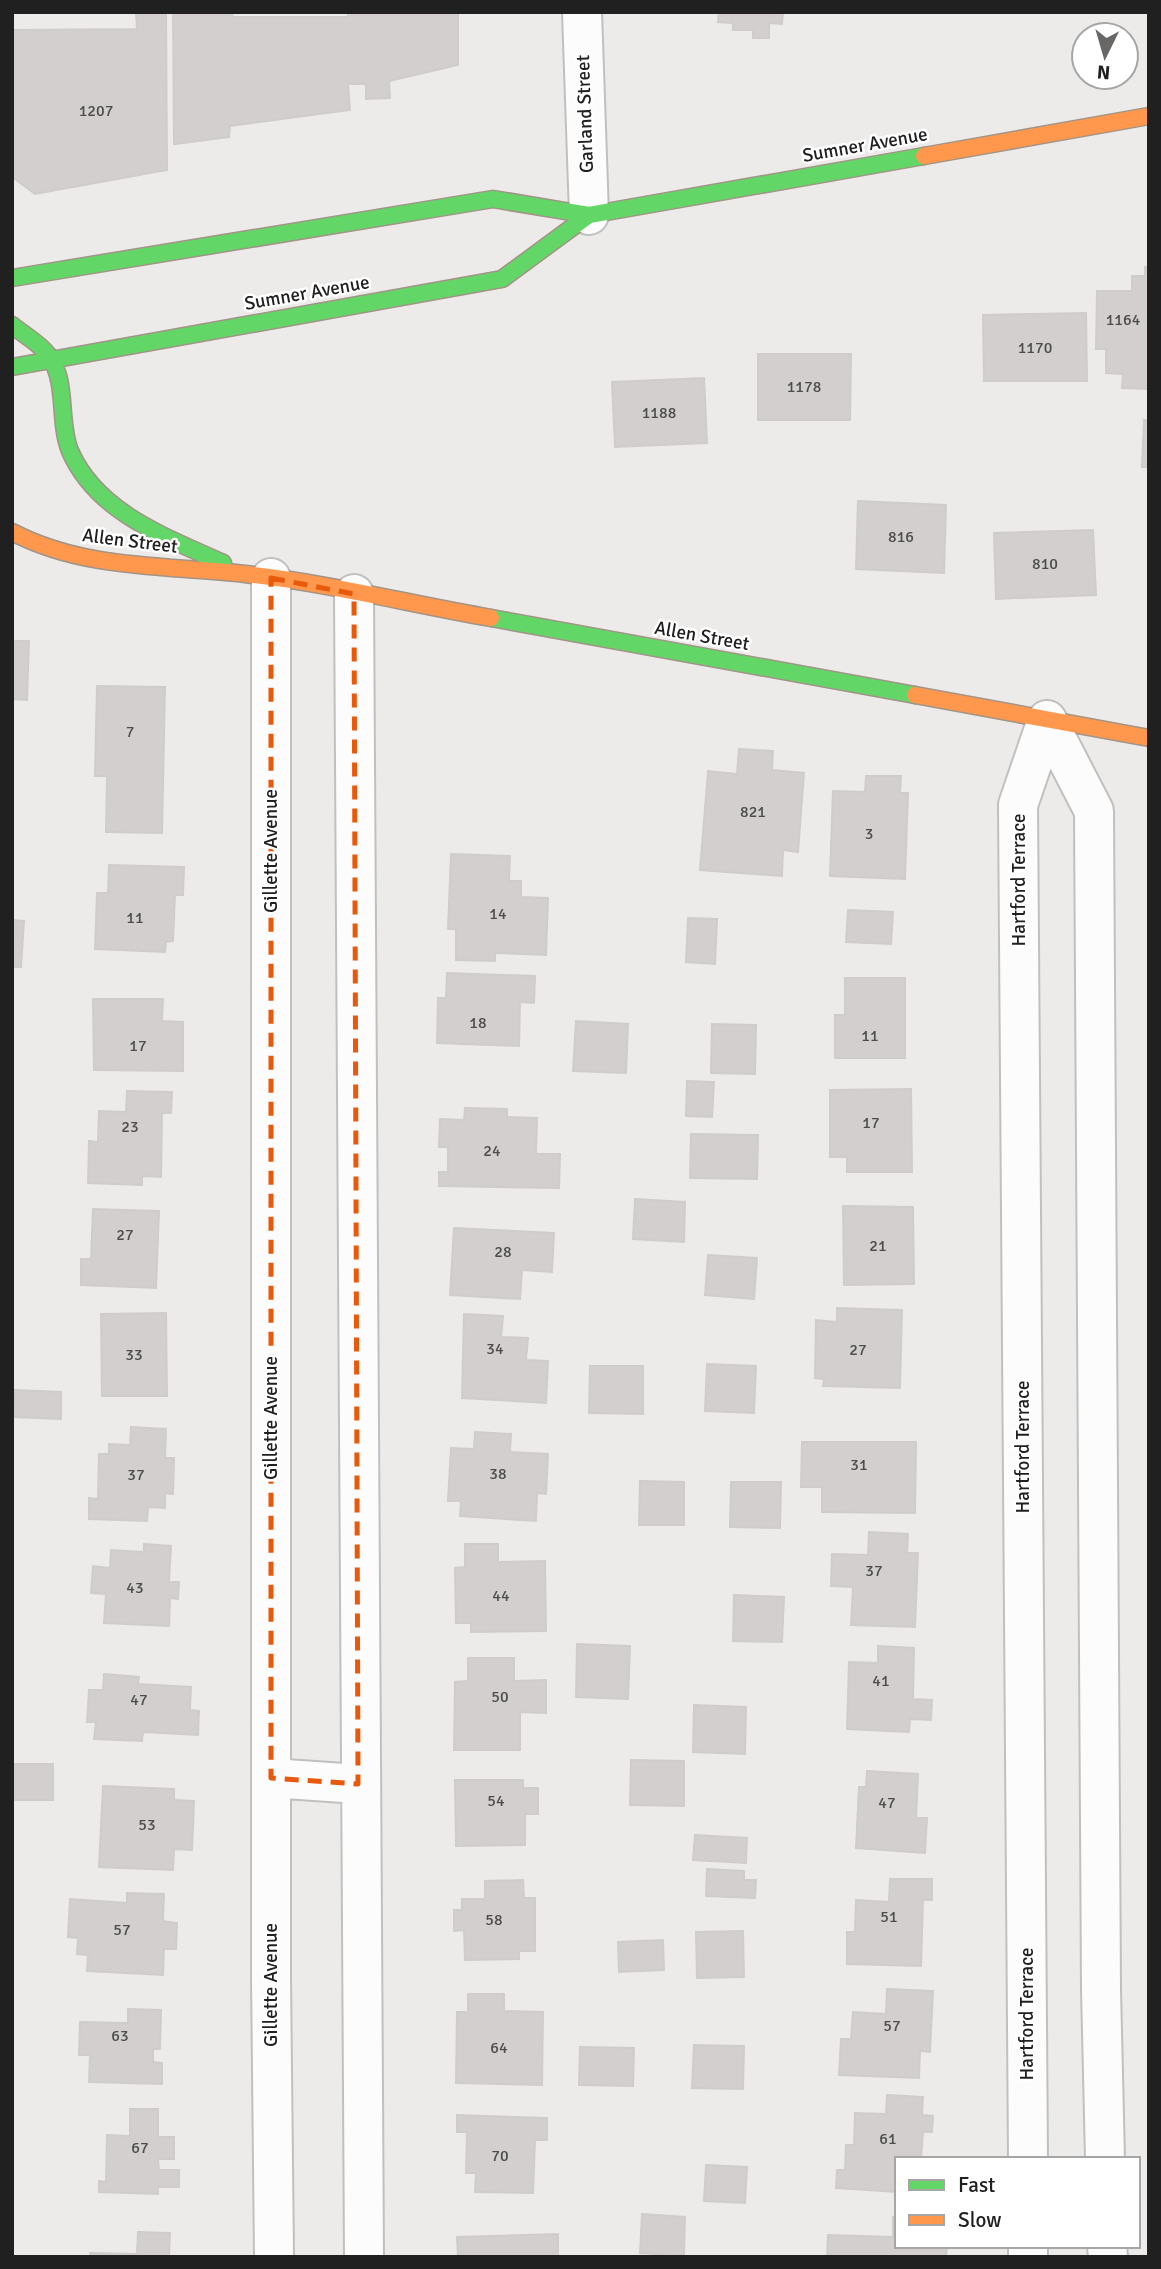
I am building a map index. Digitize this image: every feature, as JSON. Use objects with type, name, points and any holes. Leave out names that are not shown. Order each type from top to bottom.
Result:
[{"type":"main road","name":"Sumner Avenue","points":[[12,278],[493,199],[589,215],[1149,116]]},
{"type":"main road","name":"Sumner Avenue","points":[[12,367],[502,279],[589,215]]},
{"type":"main road","points":[[12,325],[52,360]]},
{"type":"main road","name":"Allen Street","points":[[52,360],[70,453],[113,508],[131,521],[259,576]]},
{"type":"main road","name":"Allen Street","points":[[12,532],[41,548],[60,552],[127,564],[259,576],[1149,738]]},
{"type":"street","name":"Garland Street","points":[[582,12],[589,215]]},
{"type":"street","name":"Gillette Avenue","points":[[259,576],[274,2257]]},
{"type":"street","points":[[354,594],[358,1784],[364,2257]]},
{"type":"street","points":[[1047,720],[1094,811],[1105,2157]]},
{"type":"street","name":"Hartford Terrace","points":[[1027,2157],[1018,805],[1047,720]]},
{"type":"street","points":[[271,1778],[358,1784]]},
{"type":"highlighted area","points":[[271,578],[354,594],[358,1784],[271,1778]]},
{"type":"building","points":[[136,12],[166,12],[167,170],[35,194],[12,177],[12,30],[137,29]]},
{"type":"building","points":[[173,12],[233,12],[232,17],[348,17],[348,12],[458,12],[458,65],[389,81],[390,98],[366,99],[366,84],[348,84],[350,110],[230,126],[229,137],[174,144]]},
{"type":"building","points":[[719,12],[783,12],[782,24],[769,23],[769,38],[753,38],[753,30],[733,30],[733,23],[718,22]]},
{"type":"building","points":[[1145,267],[1149,267],[1149,389],[1122,388],[1123,374],[1106,373],[1106,349],[1096,349],[1097,291],[1132,291],[1132,276],[1145,276]]},
{"type":"building","points":[[1086,313],[1087,381],[984,381],[983,315]]},
{"type":"building","points":[[758,354],[851,354],[850,420],[758,420]]},
{"type":"building","points":[[704,378],[707,443],[615,447],[612,382]]},
{"type":"building","points":[[1144,420],[1149,420],[1149,467],[1142,467]]},
{"type":"building","points":[[858,501],[946,505],[944,573],[856,569]]},
{"type":"building","points":[[1093,530],[1096,595],[996,599],[994,533]]},
{"type":"building","points":[[12,641],[29,641],[27,700],[12,699]]},
{"type":"building","points":[[97,686],[165,687],[162,833],[106,832],[107,776],[95,776]]},
{"type":"building","points":[[739,749],[773,751],[772,770],[804,773],[798,852],[783,850],[782,876],[700,870],[708,771],[737,774]]},
{"type":"building","points":[[866,776],[901,776],[900,793],[908,793],[905,879],[830,876],[833,791],[865,792]]},
{"type":"building","points":[[451,854],[510,856],[509,881],[521,881],[521,897],[548,898],[546,955],[495,953],[495,961],[456,960],[456,929],[448,929]]},
{"type":"building","points":[[109,865],[184,867],[183,895],[175,895],[173,941],[166,942],[165,952],[95,949],[97,893],[108,893]]},
{"type":"building","points":[[848,910],[893,912],[891,944],[846,942]]},
{"type":"building","points":[[688,918],[717,919],[715,964],[686,962]]},
{"type":"building","points":[[12,920],[24,921],[21,967],[12,967]]},
{"type":"building","points":[[447,973],[535,976],[534,1003],[520,1002],[519,1046],[437,1043],[438,998],[446,998]]},
{"type":"building","points":[[845,978],[905,978],[905,1058],[835,1058],[835,1015],[845,1015]]},
{"type":"building","points":[[93,999],[163,999],[162,1021],[183,1022],[183,1071],[94,1070]]},
{"type":"building","points":[[576,1021],[628,1024],[626,1073],[573,1071]]},
{"type":"building","points":[[712,1024],[756,1025],[755,1074],[711,1073]]},
{"type":"building","points":[[687,1081],[714,1082],[712,1117],[686,1116]]},
{"type":"building","points":[[911,1089],[912,1172],[847,1172],[847,1157],[830,1157],[830,1090]]},
{"type":"building","points":[[127,1091],[172,1092],[171,1113],[162,1113],[161,1177],[142,1176],[142,1185],[88,1183],[89,1141],[98,1142],[99,1111],[126,1112]]},
{"type":"building","points":[[465,1108],[507,1109],[507,1117],[537,1118],[536,1154],[560,1154],[559,1188],[439,1186],[439,1172],[448,1172],[448,1147],[439,1147],[440,1119],[464,1120]]},
{"type":"building","points":[[691,1134],[758,1135],[757,1179],[690,1178]]},
{"type":"building","points":[[635,1199],[685,1202],[684,1242],[633,1239]]},
{"type":"building","points":[[843,1206],[913,1207],[914,1284],[844,1285]]},
{"type":"building","points":[[93,1209],[159,1211],[156,1288],[81,1285],[81,1259],[91,1259]]},
{"type":"building","points":[[454,1228],[554,1233],[552,1272],[522,1270],[520,1299],[450,1295]]},
{"type":"building","points":[[708,1255],[757,1258],[754,1299],[705,1295]]},
{"type":"building","points":[[837,1308],[902,1310],[900,1388],[823,1386],[824,1379],[815,1378],[816,1320],[837,1322]]},
{"type":"building","points":[[166,1313],[167,1396],[102,1396],[101,1314]]},
{"type":"building","points":[[464,1314],[503,1316],[501,1337],[528,1338],[526,1360],[548,1361],[546,1403],[462,1398]]},
{"type":"building","points":[[707,1364],[756,1366],[754,1413],[705,1411]]},
{"type":"building","points":[[590,1366],[643,1366],[643,1414],[589,1413]]},
{"type":"building","points":[[15,1390],[61,1392],[61,1419],[13,1417]]},
{"type":"building","points":[[131,1427],[166,1429],[165,1458],[174,1458],[173,1494],[165,1493],[165,1508],[148,1507],[147,1521],[89,1519],[89,1498],[98,1499],[99,1454],[109,1454],[109,1444],[130,1445]]},
{"type":"building","points":[[475,1432],[511,1434],[510,1452],[548,1454],[546,1494],[537,1493],[536,1521],[460,1516],[461,1501],[448,1501],[451,1448],[474,1449]]},
{"type":"building","points":[[802,1442],[916,1442],[915,1513],[822,1512],[822,1487],[801,1487]]},
{"type":"building","points":[[640,1481],[684,1482],[684,1525],[639,1525]]},
{"type":"building","points":[[731,1482],[781,1482],[780,1528],[730,1527]]},
{"type":"building","points":[[869,1532],[908,1534],[907,1553],[918,1553],[915,1627],[851,1625],[853,1587],[831,1586],[832,1554],[868,1555]]},
{"type":"building","points":[[144,1544],[171,1546],[169,1582],[179,1582],[178,1599],[170,1598],[169,1626],[104,1623],[106,1594],[91,1593],[93,1566],[110,1568],[111,1550],[144,1552]]},
{"type":"building","points":[[465,1544],[498,1544],[498,1562],[545,1561],[546,1631],[471,1632],[471,1623],[456,1623],[455,1568],[465,1567]]},
{"type":"building","points":[[734,1595],[784,1597],[782,1642],[733,1641]]},
{"type":"building","points":[[577,1644],[630,1646],[628,1699],[576,1697]]},
{"type":"building","points":[[878,1646],[914,1648],[913,1699],[932,1700],[931,1720],[910,1719],[909,1732],[847,1729],[849,1662],[878,1663]]},
{"type":"building","points":[[468,1658],[514,1658],[514,1681],[546,1680],[546,1713],[520,1712],[520,1750],[454,1750],[455,1682],[468,1681]]},
{"type":"building","points":[[104,1674],[139,1677],[138,1684],[191,1687],[190,1710],[199,1711],[198,1735],[143,1732],[142,1741],[94,1739],[96,1722],[87,1722],[89,1690],[103,1690]]},
{"type":"building","points":[[694,1705],[746,1707],[745,1754],[693,1752]]},
{"type":"building","points":[[631,1760],[684,1761],[684,1806],[630,1805]]},
{"type":"building","points":[[12,1764],[53,1764],[53,1800],[12,1800]]},
{"type":"building","points":[[867,1771],[918,1774],[916,1818],[927,1818],[925,1853],[856,1848],[859,1787],[866,1787]]},
{"type":"building","points":[[455,1780],[523,1780],[523,1788],[538,1788],[538,1814],[525,1814],[525,1845],[456,1846]]},
{"type":"building","points":[[103,1786],[174,1789],[174,1800],[194,1801],[192,1850],[174,1849],[173,1870],[99,1867]]},
{"type":"building","points":[[695,1835],[747,1838],[746,1863],[693,1860]]},
{"type":"building","points":[[707,1869],[744,1871],[744,1880],[756,1880],[755,1898],[706,1896]]},
{"type":"building","points":[[890,1879],[932,1879],[932,1900],[923,1900],[921,1966],[847,1964],[847,1932],[855,1932],[856,1900],[889,1902]]},
{"type":"building","points":[[523,1880],[524,1898],[535,1898],[535,1951],[519,1951],[519,1959],[465,1960],[464,1930],[454,1931],[454,1910],[462,1910],[462,1899],[485,1899],[485,1881]]},
{"type":"building","points":[[127,1893],[164,1894],[163,1921],[177,1923],[176,1949],[164,1949],[163,1975],[87,1971],[88,1955],[77,1954],[78,1938],[68,1937],[70,1899],[127,1903]]},
{"type":"building","points":[[743,1931],[744,1977],[697,1978],[696,1932]]},
{"type":"building","points":[[663,1940],[664,1970],[619,1972],[618,1942]]},
{"type":"building","points":[[887,1989],[933,1991],[930,2052],[920,2051],[919,2078],[839,2075],[841,2039],[851,2039],[853,2012],[886,2014]]},
{"type":"building","points":[[468,1994],[504,1994],[504,2011],[543,2012],[542,2085],[456,2083],[457,2012],[468,2012]]},
{"type":"building","points":[[128,2009],[161,2010],[160,2049],[153,2049],[153,2062],[162,2063],[162,2084],[89,2082],[90,2055],[79,2055],[80,2022],[128,2023]]},
{"type":"building","points":[[694,2045],[744,2046],[743,2089],[692,2088]]},
{"type":"building","points":[[580,2047],[634,2048],[633,2086],[579,2085]]},
{"type":"building","points":[[887,2095],[923,2097],[922,2115],[933,2116],[932,2132],[923,2132],[921,2157],[895,2157],[895,2192],[836,2188],[837,2170],[845,2170],[846,2145],[854,2145],[855,2113],[886,2114]]},
{"type":"building","points":[[130,2109],[158,2109],[158,2137],[174,2137],[174,2159],[158,2159],[159,2170],[179,2170],[179,2187],[158,2187],[158,2194],[99,2192],[99,2181],[106,2182],[107,2135],[130,2136]]},
{"type":"building","points":[[457,2115],[547,2118],[547,2140],[535,2140],[533,2193],[475,2192],[476,2173],[466,2173],[467,2132],[457,2132]]},
{"type":"building","points":[[706,2165],[747,2167],[745,2203],[704,2201]]},
{"type":"building","points":[[642,2214],[685,2217],[684,2256],[640,2253]]},
{"type":"building","points":[[893,2217],[895,2248],[947,2248],[946,2257],[827,2257],[828,2235],[893,2237]]},
{"type":"building","points":[[138,2232],[170,2233],[169,2257],[90,2257],[90,2253],[137,2254]]},
{"type":"building","points":[[558,2234],[558,2257],[458,2257],[457,2237]]},
{"type":"traffic: fast","points":[[12,278],[493,199],[589,215],[924,156]]},
{"type":"traffic: fast","points":[[12,367],[502,279],[589,215]]},
{"type":"traffic: fast","points":[[12,325],[41,347],[55,366],[61,390],[66,440],[82,473],[97,491],[135,520],[223,563]]},
{"type":"traffic: fast","points":[[491,618],[915,695]]},
{"type":"traffic: slow","points":[[924,156],[1149,116]]},
{"type":"traffic: slow","points":[[12,532],[40,544],[97,560],[276,578],[491,618]]},
{"type":"traffic: slow","points":[[915,695],[1149,738]]}]
